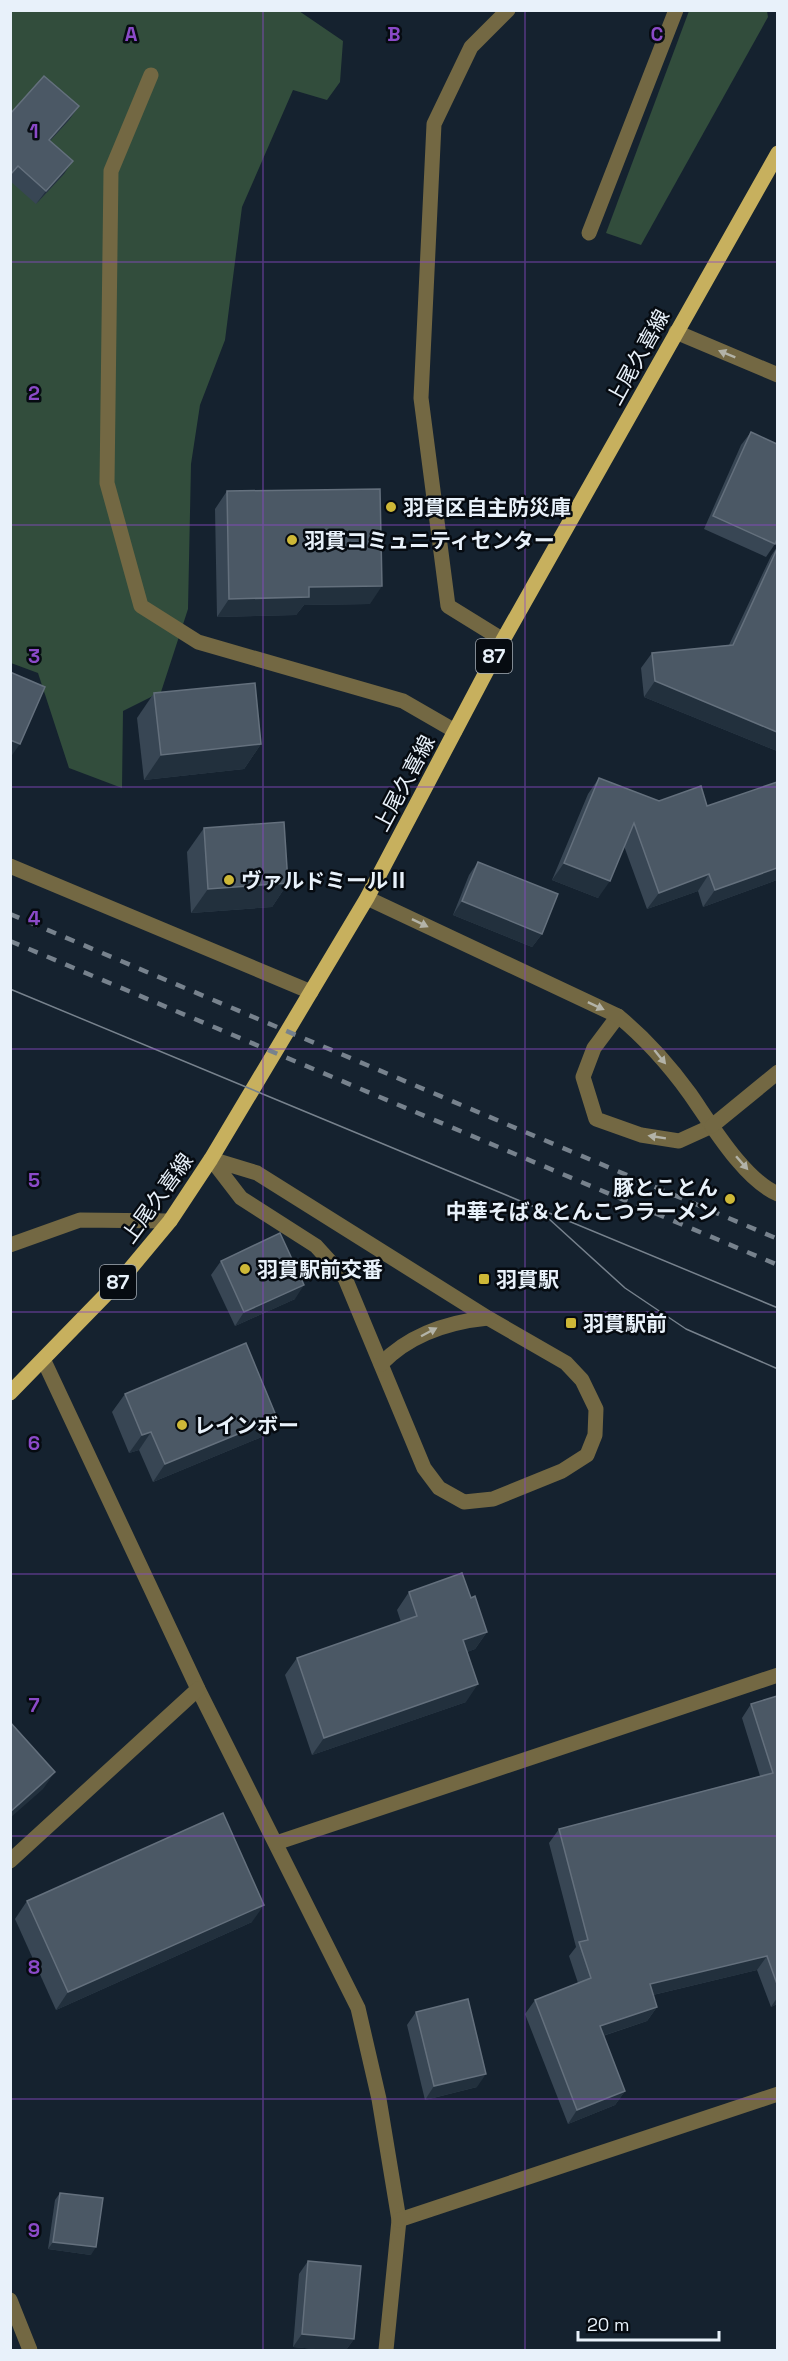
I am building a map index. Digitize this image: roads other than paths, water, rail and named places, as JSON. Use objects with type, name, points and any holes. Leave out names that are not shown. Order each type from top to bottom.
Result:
[{"type":"main road","name":"上尾久喜線","points":[[10,1393],[125,1275],[170,1221],[211,1159],[367,898],[503,640],[777,153]]},
{"type":"street","points":[[503,640],[448,606],[421,399],[434,124],[471,46],[508,10]]},
{"type":"street","points":[[589,233],[676,10]]},
{"type":"street","points":[[151,75],[111,171],[107,483],[141,606],[198,642],[403,701],[454,731]]},
{"type":"street","points":[[676,332],[777,375]]},
{"type":"street","points":[[10,866],[311,993]]},
{"type":"street","points":[[367,898],[618,1016],[644,1037],[712,1126],[765,1189],[777,1194]]},
{"type":"street","points":[[618,1016],[594,1048],[583,1077],[596,1119],[641,1135],[679,1141],[712,1126],[777,1072]]},
{"type":"street","points":[[211,1159],[257,1173],[488,1318],[566,1363],[582,1380],[596,1409],[595,1435],[586,1455],[562,1471],[493,1499],[464,1502],[439,1488],[423,1468],[345,1278],[316,1246],[241,1198],[211,1159]]},
{"type":"street","points":[[10,1245],[80,1220],[170,1221]]},
{"type":"street","points":[[381,1364],[393,1352],[436,1327],[456,1321],[488,1318]]},
{"type":"street","points":[[44,1360],[198,1689],[358,2008],[379,2099],[399,2220],[386,2350]]},
{"type":"street","points":[[276,1843],[777,1675]]},
{"type":"street","points":[[10,1861],[198,1689]]},
{"type":"street","points":[[399,2220],[777,2094]]},
{"type":"street","points":[[10,2300],[30,2350]]},
{"type":"tram line","points":[[10,989],[778,1308]]},
{"type":"tram line","points":[[548,1218],[625,1288],[686,1329],[778,1369]]},
{"type":"railway","points":[[10,914],[778,1239]]},
{"type":"railway","points":[[10,941],[778,1265]]},
{"type":"place","name":"羽貫区自主防災庫","points":[[391,507]]},
{"type":"place","name":"羽貫コミュニティセンター","points":[[292,540]]},
{"type":"place","name":"ヴァルドミールⅡ","points":[[229,880]]},
{"type":"place","name":"豚とことん 中華そば＆とんこつラーメン","points":[[730,1199]]},
{"type":"place","name":"羽貫駅前交番","points":[[245,1269]]},
{"type":"place","name":"羽貫駅","points":[[484,1279]]},
{"type":"place","name":"羽貫駅前","points":[[571,1323]]},
{"type":"place","name":"レインボー","points":[[182,1425]]}]
